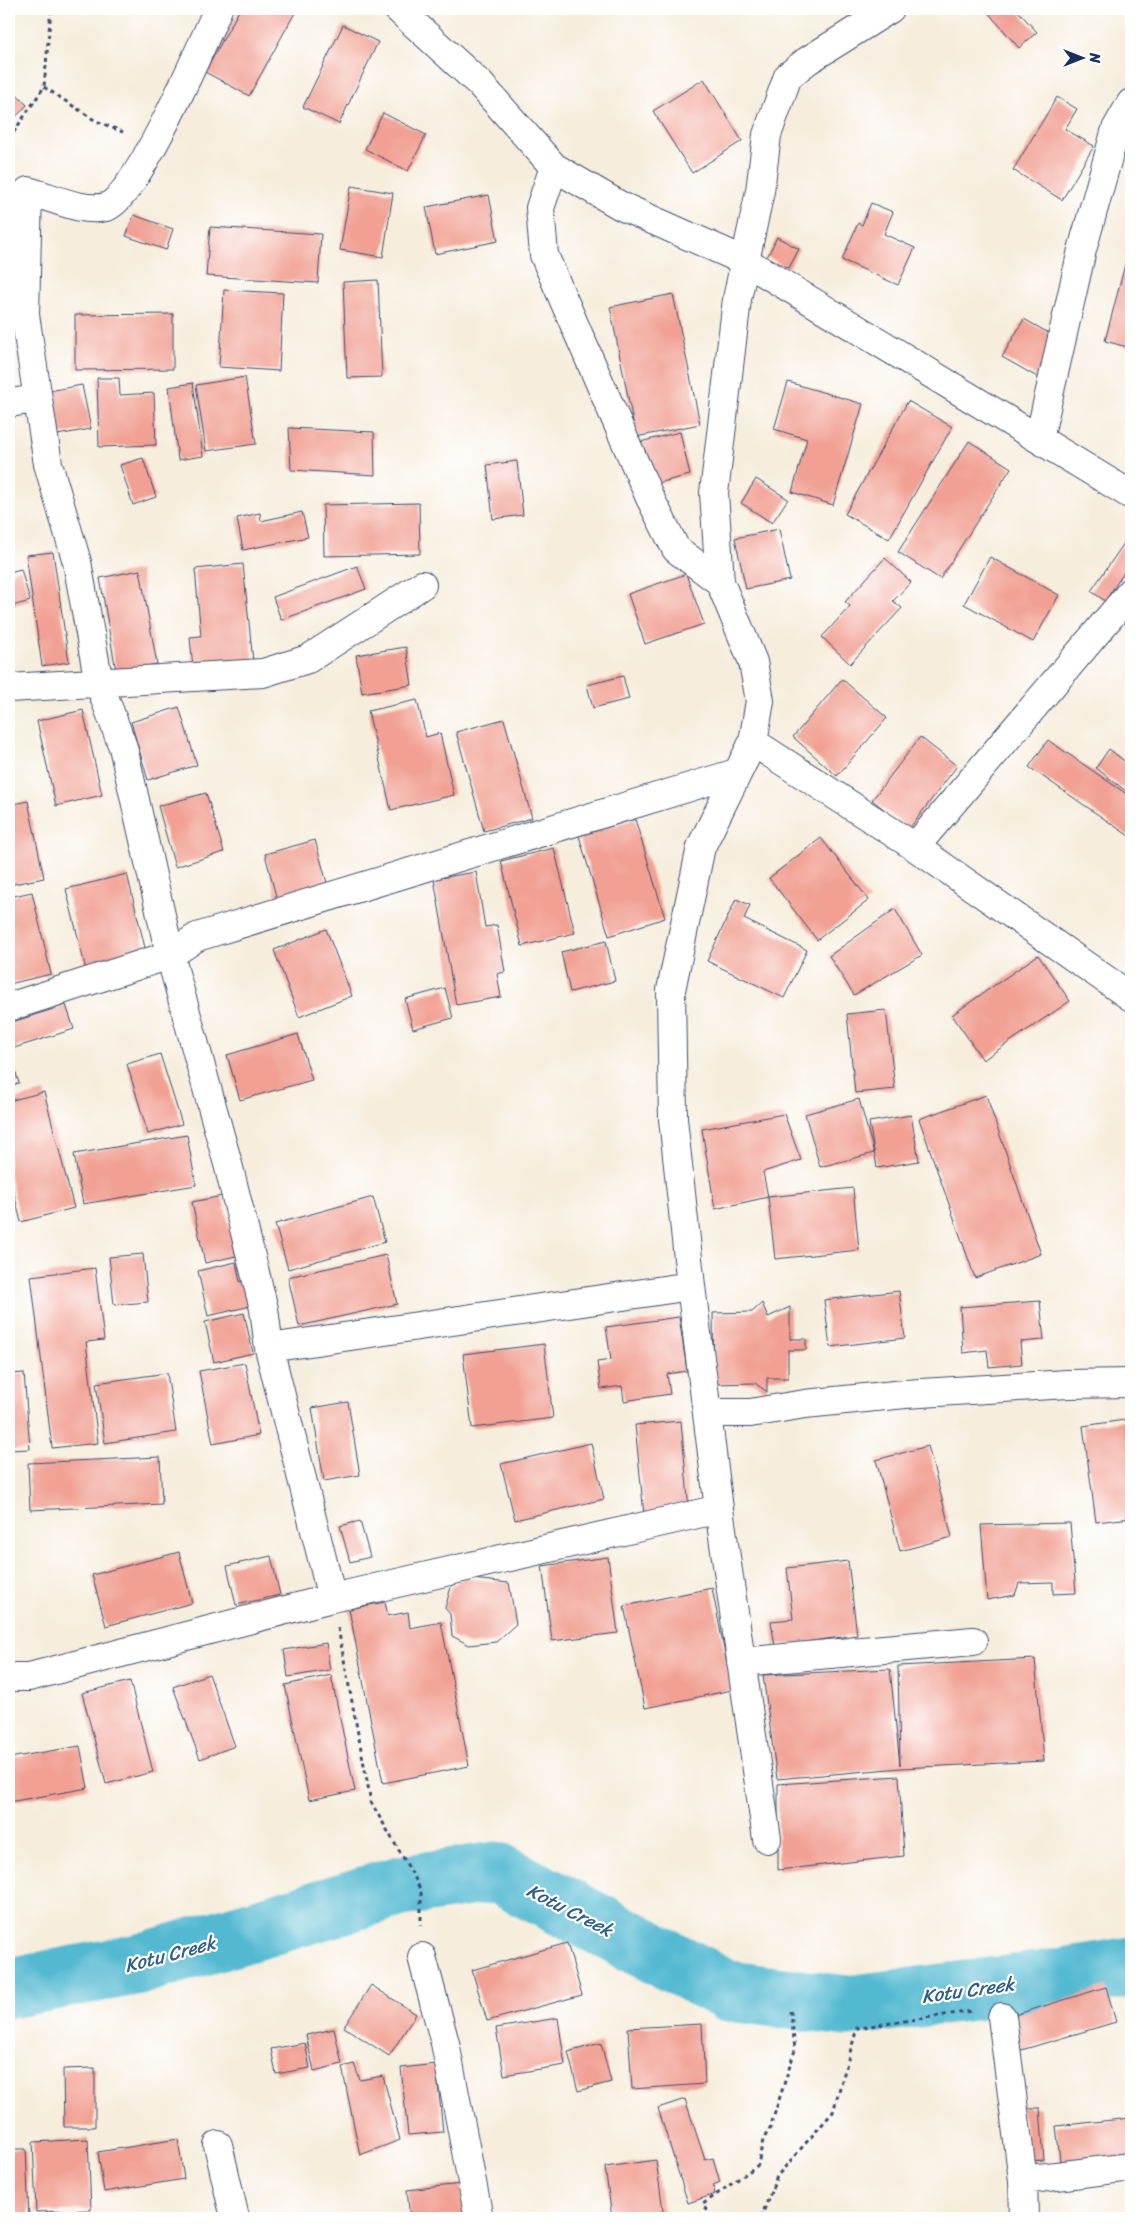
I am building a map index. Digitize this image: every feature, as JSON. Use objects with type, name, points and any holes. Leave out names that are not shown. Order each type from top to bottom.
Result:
[{"type":"street","points":[[218,9],[154,145],[122,196],[108,206],[88,208],[19,188],[24,316],[48,464],[77,562],[98,683],[123,747],[170,955],[233,1183],[264,1309],[269,1348],[332,1598]]},
{"type":"street","points":[[398,9],[480,84],[554,167],[621,206],[745,261],[1131,495]]},
{"type":"street","points":[[767,1839],[719,1509],[691,1286],[673,1119],[671,990],[701,847],[753,742],[760,701],[753,662],[720,582],[714,493],[737,299],[760,191],[767,135],[788,76],[808,61],[890,9]]},
{"type":"street","points":[[1039,439],[1082,250],[1116,129],[1131,103]]},
{"type":"street","points":[[554,167],[540,208],[544,255],[650,498],[676,549],[720,582]]},
{"type":"street","points":[[9,403],[38,399]]},
{"type":"street","points":[[9,688],[263,673],[308,659],[422,585]]},
{"type":"street","points":[[915,847],[1131,592]]},
{"type":"street","points":[[753,742],[915,847],[1131,997]]},
{"type":"street","points":[[9,1007],[170,955],[206,934],[736,773]]},
{"type":"street","points":[[269,1348],[691,1286]]},
{"type":"street","points":[[707,1413],[750,1413],[805,1404],[905,1394],[1068,1384],[1131,1384]]},
{"type":"street","points":[[9,1678],[29,1677],[332,1598],[719,1509]]},
{"type":"street","points":[[741,1662],[973,1641]]},
{"type":"street","points":[[422,1958],[445,2043],[479,2218]]},
{"type":"street","points":[[1002,2017],[1023,2180],[1024,2218]]},
{"type":"street","points":[[218,2146],[235,2218]]},
{"type":"street","points":[[1023,2180],[1131,2167]]},
{"type":"path","points":[[9,140],[44,87],[51,9]]},
{"type":"path","points":[[44,87],[96,121],[154,145]]},
{"type":"path","points":[[332,1598],[371,1802],[413,1872],[420,1893],[422,1958]]},
{"type":"path","points":[[761,2218],[777,2176],[834,2112],[857,2028],[981,2010],[1002,2017]]},
{"type":"path","points":[[710,2218],[703,2204],[758,2165],[763,2140],[770,2128],[795,2050],[790,2011]]},
{"type":"building","points":[[240,9],[297,9],[249,96],[205,72]]},
{"type":"building","points":[[985,9],[1016,9],[1037,32],[1019,48]]},
{"type":"building","points":[[343,25],[378,42],[339,124],[303,107]]},
{"type":"building","points":[[704,79],[742,141],[692,173],[653,111]]},
{"type":"building","points":[[9,88],[27,105],[9,124]]},
{"type":"building","points":[[1057,97],[1077,109],[1065,129],[1094,146],[1062,200],[1013,170]]},
{"type":"building","points":[[383,113],[426,135],[408,171],[365,149]]},
{"type":"building","points":[[351,186],[393,193],[383,257],[340,250]]},
{"type":"building","points":[[489,195],[498,241],[435,254],[426,207]]},
{"type":"building","points":[[871,203],[893,212],[884,234],[915,248],[898,285],[842,260],[858,223],[862,225]]},
{"type":"building","points":[[134,215],[173,229],[166,250],[126,236]]},
{"type":"building","points":[[210,227],[321,234],[318,283],[206,276]]},
{"type":"building","points":[[777,237],[799,249],[789,268],[767,257]]},
{"type":"building","points":[[1129,249],[1131,249],[1131,348],[1105,341]]},
{"type":"building","points":[[378,280],[382,377],[347,378],[343,282]]},
{"type":"building","points":[[224,290],[283,293],[279,371],[219,367]]},
{"type":"building","points":[[673,294],[700,424],[636,437],[610,307]]},
{"type":"building","points":[[173,314],[173,369],[75,370],[75,315]]},
{"type":"building","points":[[1024,319],[1061,340],[1039,378],[1002,357]]},
{"type":"building","points":[[245,377],[256,444],[206,451],[196,385]]},
{"type":"building","points":[[97,378],[119,378],[120,395],[154,393],[156,445],[99,447]]},
{"type":"building","points":[[788,382],[863,404],[833,505],[792,492],[807,439],[774,429]]},
{"type":"building","points":[[193,383],[203,456],[178,460],[169,387]]},
{"type":"building","points":[[82,385],[91,429],[57,435],[49,391]]},
{"type":"building","points":[[908,401],[952,427],[889,539],[845,514]]},
{"type":"building","points":[[289,428],[374,432],[375,475],[291,470]]},
{"type":"building","points":[[680,432],[690,475],[650,485],[640,442]]},
{"type":"building","points":[[969,441],[1011,468],[940,579],[898,552]]},
{"type":"building","points":[[143,458],[156,497],[133,505],[120,465]]},
{"type":"building","points":[[517,461],[523,515],[493,519],[487,465]]},
{"type":"building","points":[[756,479],[788,499],[772,523],[741,503]]},
{"type":"building","points":[[419,503],[420,554],[324,556],[323,505]]},
{"type":"building","points":[[302,512],[308,537],[243,550],[237,518],[260,513],[261,521]]},
{"type":"building","points":[[779,529],[790,580],[746,589],[735,538]]},
{"type":"building","points":[[1127,539],[1131,542],[1131,562],[1105,601],[1091,591]]},
{"type":"building","points":[[53,552],[69,662],[42,666],[26,555]]},
{"type":"building","points":[[990,557],[1059,595],[1033,642],[964,604]]},
{"type":"building","points":[[885,558],[911,582],[893,601],[902,608],[850,664],[822,637],[850,606],[845,602]]},
{"type":"building","points":[[243,564],[253,662],[193,668],[190,637],[201,636],[195,569]]},
{"type":"building","points":[[357,566],[366,589],[281,620],[273,597]]},
{"type":"building","points":[[21,569],[30,601],[9,607],[9,572]]},
{"type":"building","points":[[140,570],[157,664],[116,671],[100,578]]},
{"type":"building","points":[[686,574],[704,624],[645,644],[628,594]]},
{"type":"building","points":[[406,647],[412,685],[362,693],[356,655]]},
{"type":"building","points":[[623,676],[629,699],[593,708],[587,685]]},
{"type":"building","points":[[842,679],[887,718],[837,776],[793,737]]},
{"type":"building","points":[[417,700],[426,737],[440,733],[454,795],[391,810],[368,711]]},
{"type":"building","points":[[179,707],[197,765],[148,780],[131,722]]},
{"type":"building","points":[[83,710],[102,795],[56,806],[37,721]]},
{"type":"building","points":[[504,719],[532,818],[484,831],[456,732]]},
{"type":"building","points":[[920,737],[957,766],[909,829],[872,800]]},
{"type":"building","points":[[1048,740],[1131,797],[1131,834],[1129,836],[1029,767]]},
{"type":"building","points":[[1109,749],[1131,766],[1131,795],[1096,768]]},
{"type":"building","points":[[206,793],[224,852],[175,867],[158,806]]},
{"type":"building","points":[[28,801],[44,878],[9,885],[9,805]]},
{"type":"building","points":[[635,819],[665,918],[609,936],[579,836]]},
{"type":"building","points":[[821,838],[869,900],[817,940],[769,878]]},
{"type":"building","points":[[315,840],[329,890],[278,904],[265,854]]},
{"type":"building","points":[[554,848],[575,933],[522,946],[501,861]]},
{"type":"building","points":[[476,872],[485,927],[497,925],[505,972],[497,974],[501,997],[456,1005],[434,879]]},
{"type":"building","points":[[127,874],[148,960],[87,974],[66,889]]},
{"type":"building","points":[[32,892],[51,974],[9,984],[9,897]]},
{"type":"building","points":[[736,899],[750,905],[744,919],[807,950],[784,998],[707,961]]},
{"type":"building","points":[[895,909],[922,955],[854,995],[829,956]]},
{"type":"building","points":[[326,929],[352,996],[299,1017],[274,950]]},
{"type":"building","points":[[606,941],[615,981],[570,992],[561,952]]},
{"type":"building","points":[[1038,955],[1070,1001],[983,1060],[952,1015]]},
{"type":"building","points":[[445,988],[453,1018],[413,1029],[405,999]]},
{"type":"building","points":[[66,1005],[74,1029],[11,1049],[9,1023]]},
{"type":"building","points":[[886,1010],[895,1089],[855,1093],[847,1014]]},
{"type":"building","points":[[298,1034],[312,1080],[240,1100],[227,1055]]},
{"type":"building","points":[[9,1050],[19,1083],[9,1086]]},
{"type":"building","points":[[160,1054],[182,1124],[148,1134],[127,1064]]},
{"type":"building","points":[[44,1092],[74,1208],[21,1222],[9,1174],[9,1101]]},
{"type":"building","points":[[986,1095],[1041,1254],[975,1278],[919,1119]]},
{"type":"building","points":[[859,1099],[874,1153],[820,1167],[805,1114]]},
{"type":"building","points":[[784,1114],[801,1160],[763,1172],[768,1197],[715,1209],[702,1129]]},
{"type":"building","points":[[911,1115],[919,1161],[877,1168],[869,1122]]},
{"type":"building","points":[[187,1135],[196,1185],[83,1204],[74,1154]]},
{"type":"building","points":[[853,1188],[859,1250],[775,1259],[768,1197]]},
{"type":"building","points":[[222,1196],[236,1256],[205,1263],[192,1202]]},
{"type":"building","points":[[373,1197],[385,1242],[288,1269],[275,1224]]},
{"type":"building","points":[[143,1254],[148,1302],[114,1305],[109,1257]]},
{"type":"building","points":[[386,1255],[397,1304],[299,1326],[288,1277]]},
{"type":"building","points":[[236,1262],[240,1282],[249,1280],[255,1305],[208,1316],[198,1271]]},
{"type":"building","points":[[95,1268],[104,1340],[86,1342],[98,1443],[52,1448],[31,1276]]},
{"type":"building","points":[[899,1291],[905,1338],[830,1347],[824,1300]]},
{"type":"building","points":[[1040,1301],[1044,1340],[1020,1342],[1022,1364],[989,1367],[987,1350],[963,1353],[960,1307]]},
{"type":"building","points":[[762,1303],[768,1317],[790,1307],[790,1339],[806,1339],[806,1350],[788,1350],[788,1378],[767,1378],[767,1392],[755,1383],[714,1384],[713,1313],[752,1312]]},
{"type":"building","points":[[244,1313],[253,1353],[214,1362],[205,1322]]},
{"type":"building","points":[[679,1317],[687,1371],[667,1374],[670,1394],[624,1401],[622,1386],[601,1389],[597,1362],[611,1360],[606,1327]]},
{"type":"building","points":[[544,1344],[553,1418],[472,1428],[463,1354]]},
{"type":"building","points":[[245,1363],[259,1435],[213,1444],[199,1371]]},
{"type":"building","points":[[24,1373],[30,1449],[9,1450],[9,1374]]},
{"type":"building","points":[[167,1373],[176,1432],[105,1443],[96,1383]]},
{"type":"building","points":[[348,1402],[360,1475],[324,1481],[312,1408]]},
{"type":"building","points":[[1131,1419],[1131,1518],[1096,1522],[1083,1426]]},
{"type":"building","points":[[681,1421],[689,1510],[644,1515],[635,1425]]},
{"type":"building","points":[[591,1443],[604,1499],[515,1520],[501,1464]]},
{"type":"building","points":[[928,1446],[952,1537],[900,1551],[876,1460]]},
{"type":"building","points":[[160,1457],[162,1504],[30,1510],[28,1463]]},
{"type":"building","points":[[360,1521],[370,1557],[350,1562],[340,1526]]},
{"type":"building","points":[[1070,1523],[1076,1593],[1053,1594],[1053,1582],[1019,1583],[1015,1595],[987,1600],[981,1525]]},
{"type":"building","points":[[179,1552],[192,1603],[106,1626],[92,1575]]},
{"type":"building","points":[[271,1556],[280,1595],[236,1605],[227,1566]]},
{"type":"building","points":[[608,1557],[618,1633],[552,1641],[542,1566]]},
{"type":"building","points":[[848,1561],[857,1635],[775,1646],[771,1621],[793,1619],[787,1568]]},
{"type":"building","points":[[463,1578],[509,1583],[516,1624],[496,1642],[469,1645],[452,1636],[450,1614],[445,1608],[451,1587]]},
{"type":"building","points":[[712,1588],[732,1690],[645,1708],[624,1606]]},
{"type":"building","points":[[385,1602],[388,1616],[408,1612],[410,1628],[441,1622],[469,1766],[383,1783],[349,1609]]},
{"type":"building","points":[[326,1643],[330,1670],[288,1677],[284,1650]]},
{"type":"building","points":[[1035,1659],[1044,1761],[901,1768],[777,1779],[763,1675],[890,1669],[900,1765],[898,1666]]},
{"type":"building","points":[[209,1674],[235,1746],[200,1759],[173,1687]]},
{"type":"building","points":[[331,1675],[355,1791],[309,1800],[285,1685]]},
{"type":"building","points":[[130,1681],[153,1772],[106,1784],[82,1693]]},
{"type":"building","points":[[80,1746],[88,1788],[9,1802],[9,1758]]},
{"type":"building","points":[[899,1776],[904,1856],[778,1870],[778,1784]]},
{"type":"building","points":[[567,1943],[582,1995],[487,2021],[472,1970]]},
{"type":"building","points":[[371,1985],[416,2014],[389,2056],[344,2027]]},
{"type":"building","points":[[1106,1987],[1116,2022],[1018,2051],[1008,2017]]},
{"type":"building","points":[[558,2018],[565,2065],[504,2075],[496,2028]]},
{"type":"building","points":[[702,2024],[705,2084],[632,2089],[628,2028]]},
{"type":"building","points":[[334,2029],[342,2064],[314,2071],[306,2035]]},
{"type":"building","points":[[305,2043],[310,2068],[276,2074],[271,2049]]},
{"type":"building","points":[[601,2043],[611,2082],[578,2091],[568,2052]]},
{"type":"building","points":[[354,2064],[360,2080],[383,2076],[400,2140],[360,2155],[342,2067]]},
{"type":"building","points":[[436,2064],[443,2132],[408,2135],[401,2068]]},
{"type":"building","points":[[95,2068],[95,2127],[64,2127],[63,2069]]},
{"type":"building","points":[[685,2099],[705,2160],[713,2158],[720,2182],[713,2185],[715,2194],[688,2203],[658,2108]]},
{"type":"building","points":[[1022,2108],[1040,2108],[1044,2160],[1029,2161]]},
{"type":"building","points":[[1131,2118],[1131,2160],[1061,2168],[1056,2126]]},
{"type":"building","points":[[88,2139],[91,2210],[36,2212],[33,2142]]},
{"type":"building","points":[[178,2139],[184,2179],[104,2192],[98,2152]]},
{"type":"building","points":[[9,2149],[26,2149],[29,2218],[9,2218]]},
{"type":"building","points":[[656,2160],[664,2218],[612,2218],[605,2167]]},
{"type":"building","points":[[461,2184],[464,2218],[410,2218],[407,2190]]},
{"type":"waterway","name":"Kotu Creek","points":[[9,1988],[140,1964],[401,1886],[496,1872],[729,1991],[847,2006],[1038,1982],[1131,1967]]}]
